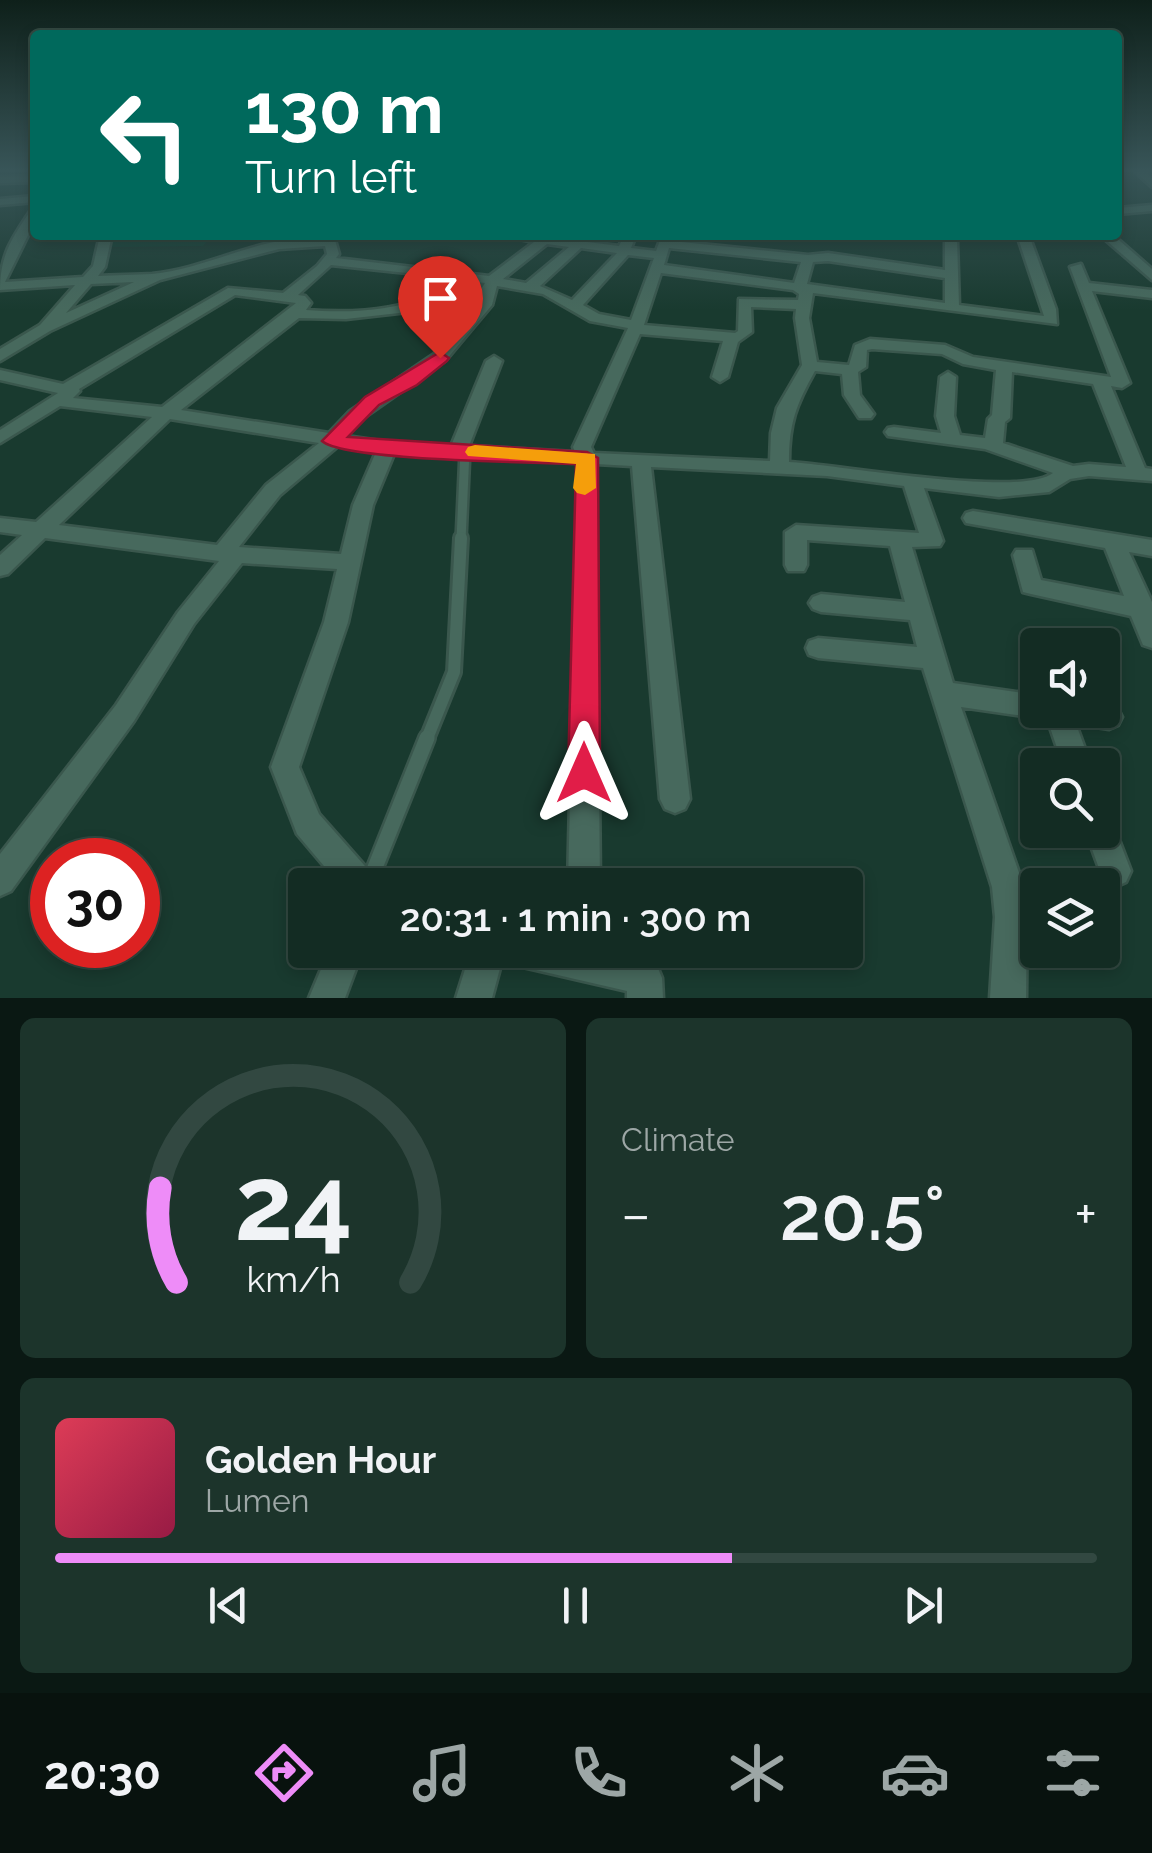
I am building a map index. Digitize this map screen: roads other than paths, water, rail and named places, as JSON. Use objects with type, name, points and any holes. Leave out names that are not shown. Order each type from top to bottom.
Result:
[{"type":"street","points":[[30,220],[0,283],[154,277]]},
{"type":"street","points":[[45,328],[99,267],[105,240]]},
{"type":"street","points":[[0,356],[45,328],[154,277],[279,245],[336,240]]},
{"type":"street","points":[[531,240],[569,241],[623,250],[834,258],[953,275]]},
{"type":"street","points":[[576,305],[628,240]]},
{"type":"street","points":[[951,240],[952,308]]},
{"type":"street","points":[[284,298],[329,262],[494,280],[562,296],[595,318],[732,338],[745,332],[744,302],[803,295],[1052,320],[1047,293],[1028,258],[1024,240]]},
{"type":"street","points":[[1112,240],[1152,276]]},
{"type":"street","points":[[530,287],[569,241]]},
{"type":"street","points":[[0,880],[125,713],[273,490],[332,441],[372,401],[411,381],[440,358],[485,305],[486,292],[494,280],[542,242]]},
{"type":"street","points":[[329,262],[331,243]]},
{"type":"street","points":[[661,250],[803,295]]},
{"type":"street","points":[[584,868],[587,458],[582,447],[636,327],[661,250]]},
{"type":"street","points":[[778,468],[786,408],[810,366],[802,318],[808,259]]},
{"type":"street","points":[[810,366],[858,368],[860,348],[870,344],[945,350],[962,359],[1004,367],[1122,383],[1076,267]]},
{"type":"street","points":[[296,314],[351,313],[419,303],[472,276]]},
{"type":"street","points":[[1084,286],[1152,294]]},
{"type":"street","points":[[0,438],[62,395],[233,291],[304,303],[296,314],[166,412],[0,568]]},
{"type":"street","points":[[720,377],[732,338]]},
{"type":"street","points":[[461,451],[494,361]]},
{"type":"street","points":[[994,446],[997,419],[1001,418],[1004,367]]},
{"type":"street","points":[[850,370],[852,395],[865,414]]},
{"type":"street","points":[[0,375],[62,395],[387,448],[778,468],[999,491],[1028,491],[1073,473],[1145,475],[1100,380]]},
{"type":"street","points":[[948,377],[946,416],[952,440]]},
{"type":"street","points":[[894,432],[994,446],[1073,473]]},
{"type":"street","points":[[348,868],[308,824],[286,767],[336,622],[363,504],[387,448]]},
{"type":"street","points":[[641,460],[675,799]]},
{"type":"street","points":[[796,565],[796,532],[932,542],[912,480]]},
{"type":"street","points":[[972,518],[1152,548]]},
{"type":"street","points":[[0,525],[229,554],[350,562]]},
{"type":"street","points":[[899,539],[943,692],[1008,887],[1015,918],[1004,973],[1008,998]]},
{"type":"street","points":[[1114,542],[1146,610],[1152,638]]},
{"type":"street","points":[[1024,555],[1031,586],[1146,610]]},
{"type":"street","points":[[821,603],[918,612]]},
{"type":"street","points":[[818,648],[933,659]]},
{"type":"street","points":[[943,692],[1020,704]]},
{"type":"street","points":[[327,998],[339,968]]},
{"type":"street","points":[[474,998],[483,968]]},
{"type":"street","points":[[616,968],[645,978],[645,998]]},
{"type":"lane","points":[[371,868],[454,672],[461,451]]}]
